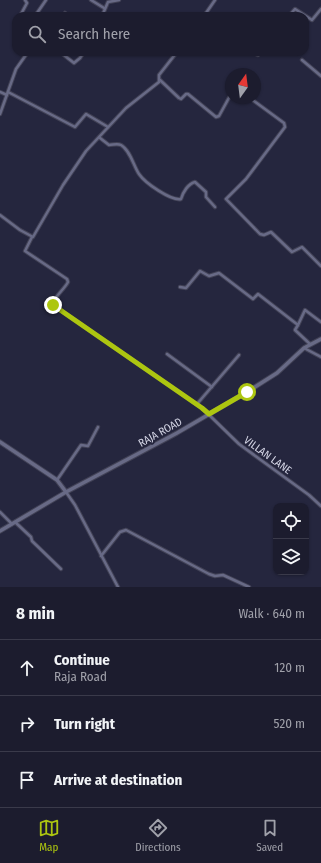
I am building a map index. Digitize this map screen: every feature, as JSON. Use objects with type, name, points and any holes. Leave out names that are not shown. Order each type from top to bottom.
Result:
[{"type":"street","points":[[22,12],[27,3],[25,0]]},
{"type":"street","points":[[38,12],[46,0]]},
{"type":"street","points":[[91,0],[104,8]]},
{"type":"street","points":[[103,12],[108,2],[119,0]]},
{"type":"street","points":[[207,12],[215,0]]},
{"type":"street","points":[[309,18],[312,20],[321,9]]},
{"type":"street","points":[[0,114],[16,70],[25,56]]},
{"type":"street","points":[[65,56],[74,63],[81,56]]},
{"type":"street","points":[[174,56],[159,75],[160,80],[180,99],[188,94],[216,117],[219,116],[226,104]]},
{"type":"street","points":[[302,60],[321,76]]},
{"type":"street","points":[[0,215],[32,237],[74,168],[91,146],[129,105],[154,87],[160,80]]},
{"type":"street","points":[[0,92],[8,94],[75,127],[86,114],[108,127]]},
{"type":"street","points":[[258,104],[284,123],[285,127],[246,179],[226,199],[260,234],[264,235],[271,232],[292,252],[302,247],[321,266]]},
{"type":"street","points":[[100,138],[109,145],[116,144],[124,148],[139,174],[145,181],[167,196],[179,200],[191,183],[195,182],[204,189],[206,192],[206,197],[215,206]]},
{"type":"street","name":"VILLAN LANE","points":[[32,237],[25,251],[67,279],[68,282],[66,287],[54,300],[53,305],[197,404],[239,444],[309,495],[321,506]]},
{"type":"street","points":[[180,287],[186,288],[200,271],[209,276],[219,273],[253,299],[258,294],[298,325]]},
{"type":"street","points":[[310,344],[295,330],[305,310],[321,322]]},
{"type":"street","name":"RAJA ROAD","points":[[0,531],[66,492],[177,433],[276,374],[304,348],[321,339]]},
{"type":"street","points":[[304,348],[321,357]]},
{"type":"street","points":[[167,354],[212,387]]},
{"type":"street","points":[[197,404],[239,355]]},
{"type":"street","points":[[57,480],[81,445],[88,446],[98,427]]},
{"type":"street","points":[[0,442],[57,480],[74,505],[118,587]]},
{"type":"street","points":[[0,512],[31,537],[32,541],[61,569]]},
{"type":"street","points":[[101,556],[120,532],[126,530],[209,574],[215,576],[223,575],[249,587]]},
{"type":"route","points":[[53,305],[209,414],[247,392]]}]
